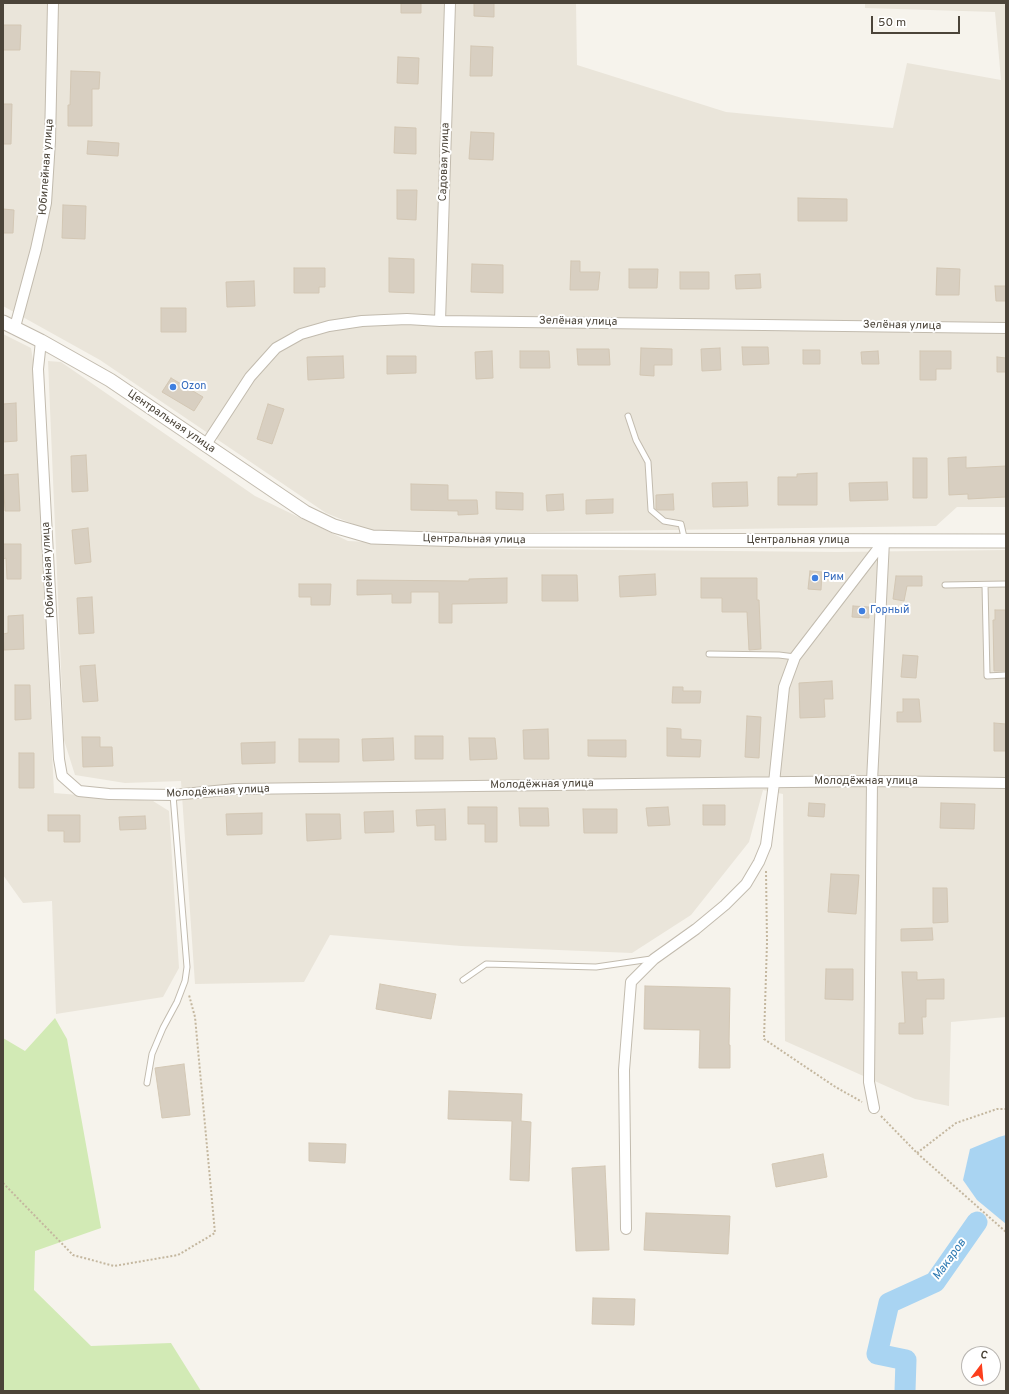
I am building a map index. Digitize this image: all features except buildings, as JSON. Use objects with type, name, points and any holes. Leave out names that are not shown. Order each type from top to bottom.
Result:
[{"type":"street","name":"Юбилейная улица","points":[[9,324],[36,249],[46,203],[50,141],[53,3]]},
{"type":"street","name":"Садовая улица","points":[[440,321],[450,3]]},
{"type":"street","name":"Зелёная улица","points":[[206,446],[250,377],[276,348],[301,334],[329,326],[362,321],[407,319],[440,321],[1006,328]]},
{"type":"street","name":"Центральная улица","points":[[9,324],[110,380],[305,512],[334,526],[372,537],[465,540],[1006,541]]},
{"type":"street","name":"Юбилейная улица","points":[[41,341],[38,369],[58,759],[62,776],[79,791]]},
{"type":"street","points":[[626,1229],[624,1070],[631,982],[654,959],[725,905],[746,884],[759,862],[766,845],[784,687],[795,658],[884,541]]},
{"type":"street","points":[[874,1108],[868,1082],[872,781],[884,541]]},
{"type":"street","name":"Молодёжная улица","points":[[79,791],[109,794],[173,795],[236,789],[872,781],[1006,783]]},
{"type":"lane","points":[[628,416],[636,440],[648,462],[651,510],[664,520],[681,524],[684,537]]},
{"type":"lane","points":[[944,585],[1006,584]]},
{"type":"lane","points":[[985,585],[987,676],[1006,676]]},
{"type":"lane","points":[[709,654],[779,655],[795,658]]},
{"type":"lane","points":[[147,1083],[152,1054],[185,981],[187,967],[173,795]]},
{"type":"lane","points":[[463,980],[486,964],[596,967],[654,959]]},
{"type":"path","points":[[766,867],[767,942],[764,1039],[834,1086],[874,1108],[917,1153],[1006,1232]]},
{"type":"path","points":[[3,1183],[74,1255],[114,1266],[178,1254],[215,1233],[194,1017],[185,981]]},
{"type":"path","points":[[917,1153],[956,1123],[997,1109],[1006,1109]]},
{"type":"shaded area","points":[[3,3],[576,3],[577,65],[726,112],[893,128],[907,63],[1001,80],[995,12],[865,8],[865,3],[1006,3],[1006,507],[957,507],[936,526],[471,533],[370,531],[326,513],[100,360],[3,306]]},
{"type":"shaded area","points":[[3,334],[31,348],[34,366],[54,793],[153,801],[169,811],[179,968],[163,997],[56,1014],[52,901],[23,903],[3,875]]},
{"type":"shaded area","points":[[48,361],[61,362],[255,496],[348,541],[511,549],[837,552],[1006,550],[1006,1017],[951,1022],[949,1106],[915,1099],[785,1041],[783,794],[763,790],[749,842],[691,915],[632,953],[461,946],[330,935],[304,982],[195,984],[181,781],[125,783],[75,775],[64,740]]},
{"type":"green space","points":[[55,1018],[67,1039],[101,1228],[35,1251],[34,1290],[91,1346],[171,1343],[201,1391],[3,1391],[3,1038],[25,1051]]},
{"type":"water","points":[[1006,1135],[1006,1224],[977,1200],[963,1180],[970,1149]]},
{"type":"waterway","name":"Макаров","points":[[905,1391],[906,1360],[877,1354],[889,1303],[935,1282],[977,1222]]},
{"type":"place","name":"Ozon","points":[[173,387]]},
{"type":"place","name":"Рим","points":[[815,578]]},
{"type":"place","name":"Горный","points":[[862,611]]}]
